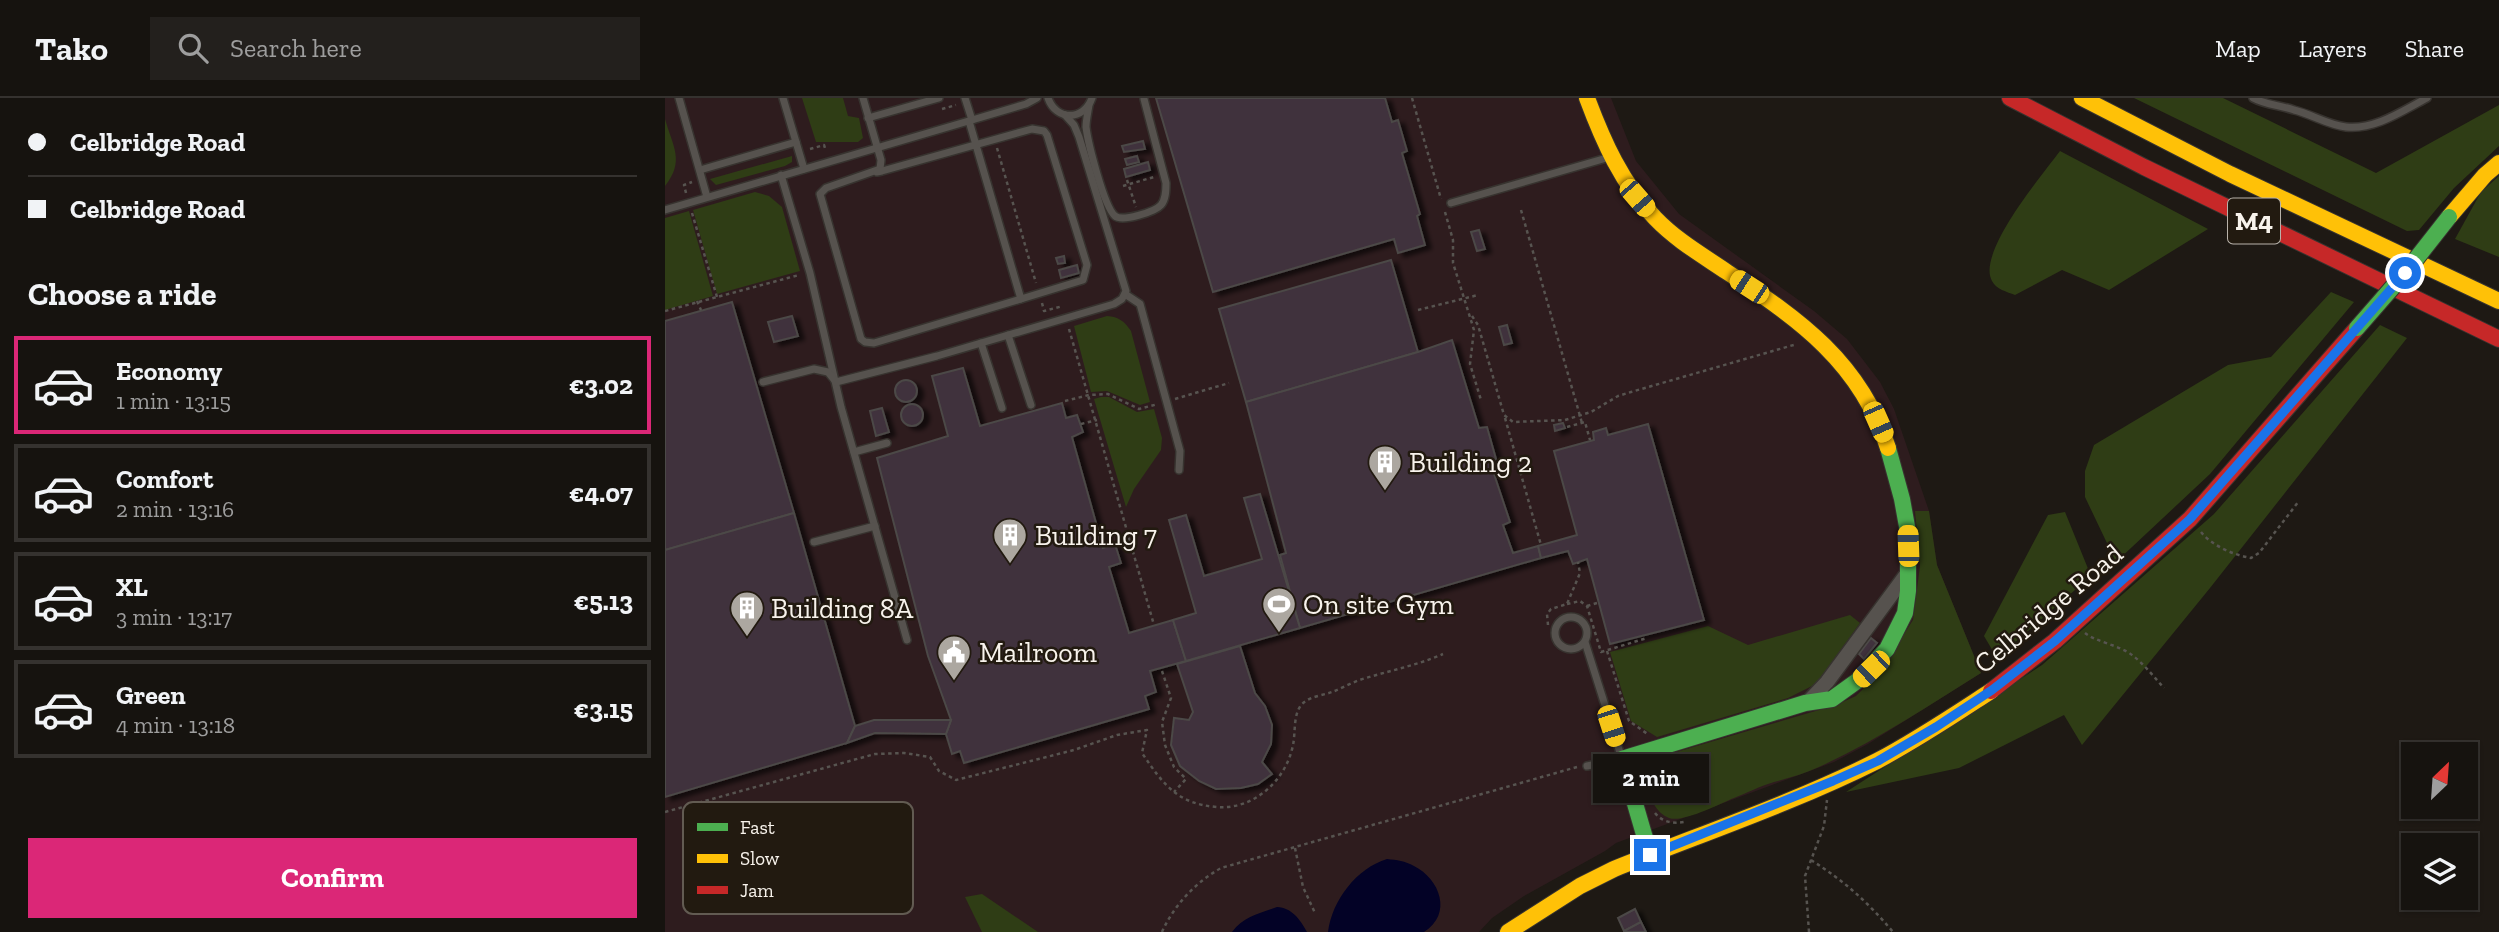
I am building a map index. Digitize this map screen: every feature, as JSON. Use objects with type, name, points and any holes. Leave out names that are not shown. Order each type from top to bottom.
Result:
[{"type":"main road","points":[[1587,98],[1611,157],[1623,178],[1656,219],[1688,246],[1796,318],[1844,363],[1858,383],[1887,442],[1907,523],[1906,610],[1902,621],[1871,669],[1856,683],[1832,699],[1808,702],[1781,713],[1622,760],[1650,855]]},
{"type":"main road","name":"M4","points":[[2010,98],[2144,167],[2499,339]]},
{"type":"main road","name":"M4","points":[[2082,98],[2230,174],[2499,301]]},
{"type":"main road","name":"Celbridge Road","points":[[1508,932],[1580,886],[1878,761],[1992,690],[2077,622],[2190,519],[2405,273],[2485,175],[2499,163]]},
{"type":"street","points":[[1808,702],[1827,681],[1906,575]]},
{"type":"lane","points":[[679,98],[707,197]]},
{"type":"lane","points":[[783,98],[804,169]]},
{"type":"lane","points":[[863,98],[881,160],[877,172]]},
{"type":"lane","points":[[868,118],[939,98]]},
{"type":"lane","points":[[965,98],[1021,299]]},
{"type":"lane","points":[[665,210],[970,121],[1026,104],[1037,98]]},
{"type":"lane","points":[[836,382],[1114,304],[1125,294],[1079,137],[1074,125],[1053,109],[1048,98]]},
{"type":"lane","points":[[2253,98],[2344,127],[2361,127],[2384,121],[2427,98]]},
{"type":"lane","points":[[1091,100],[1086,126],[1091,153],[1109,207],[1119,218],[1139,215],[1161,205],[1165,194],[1163,174],[1144,99]]},
{"type":"lane","points":[[1065,116],[1079,114],[1091,100]]},
{"type":"lane","points":[[1038,128],[1047,135],[1087,265],[1086,275],[1083,280],[874,343],[861,339],[820,194],[826,188],[976,145],[1038,128]]},
{"type":"lane","points":[[700,170],[796,142]]},
{"type":"lane","points":[[1451,204],[1611,157]]},
{"type":"lane","points":[[781,176],[810,273],[854,452],[907,640]]},
{"type":"lane","points":[[1125,294],[1140,304],[1180,451],[1179,470]]},
{"type":"lane","points":[[1008,335],[1031,405]]},
{"type":"lane","points":[[981,343],[1002,408]]},
{"type":"lane","points":[[763,382],[814,369],[828,372],[836,382]]},
{"type":"lane","points":[[854,452],[887,443]]},
{"type":"lane","points":[[814,542],[875,526]]},
{"type":"lane","points":[[1585,642],[1571,649],[1562,646],[1555,633],[1559,622],[1571,617],[1580,619],[1588,632],[1585,642],[1622,760],[1587,766]]},
{"type":"path","points":[[1412,98],[1441,200]]},
{"type":"path","points":[[995,140],[1044,311],[1063,306],[1058,288]]},
{"type":"path","points":[[1123,186],[1128,182],[1163,174]]},
{"type":"path","points":[[1128,182],[1139,215]]},
{"type":"path","points":[[1521,210],[1579,415],[1582,422],[1585,422],[1590,440]]},
{"type":"path","points":[[1445,211],[1453,240],[1453,263],[1474,330],[1470,364],[1481,400]]},
{"type":"path","points":[[665,311],[810,273]]},
{"type":"path","points":[[1418,310],[1478,295]]},
{"type":"path","points":[[697,301],[701,310]]},
{"type":"path","points":[[1472,316],[1478,325],[1541,545]]},
{"type":"path","points":[[1066,318],[1154,625]]},
{"type":"path","points":[[1504,415],[1519,423],[1565,420],[1601,407],[1622,395],[1809,340],[1815,334]]},
{"type":"path","points":[[1065,401],[1108,394],[1139,409],[1229,383]]},
{"type":"path","points":[[1081,424],[1097,420]]},
{"type":"path","points":[[1567,427],[1582,422]]},
{"type":"path","points":[[2190,519],[2205,537],[2240,556],[2251,558],[2259,553],[2299,501]]},
{"type":"path","points":[[1567,604],[1580,573],[1578,562]]},
{"type":"path","points":[[1548,625],[1547,614],[1551,609],[1580,601],[1587,606],[1601,652],[1647,638]]},
{"type":"path","points":[[1587,606],[1597,603]]},
{"type":"path","points":[[2077,622],[2088,636],[2103,640],[2132,655],[2164,688]]},
{"type":"path","points":[[1607,651],[1629,721],[1651,736],[1657,749],[1659,758],[1647,772],[1645,783]]},
{"type":"path","points":[[701,802],[875,754],[904,753],[930,757],[939,771],[956,780],[1074,750],[1117,735],[1147,730],[1142,753],[1163,784],[1186,801],[1216,807],[1243,805],[1257,798],[1279,777],[1293,750],[1298,711],[1307,700],[1331,693],[1364,678],[1423,663],[1444,654]]},
{"type":"path","points":[[1162,671],[1171,698],[1162,722],[1164,745],[1174,767],[1186,779],[1174,792]]},
{"type":"path","points":[[1161,932],[1179,904],[1209,875],[1236,864],[1587,766]]},
{"type":"path","points":[[1809,932],[1805,876],[1824,826],[1826,805],[1833,781]]},
{"type":"path","points":[[665,812],[683,807]]},
{"type":"path","points":[[1652,808],[1662,819],[1674,823],[1683,822]]},
{"type":"path","points":[[1295,848],[1304,887],[1315,913]]},
{"type":"path","points":[[1811,860],[1846,883],[1893,932]]},
{"type":"shaded area","points":[[665,98],[1611,98],[1636,161],[1679,214],[1814,311],[1847,339],[1880,382],[1894,409],[1929,511],[1937,565],[1981,673],[1868,744],[1834,762],[1616,843],[1524,896],[1492,918],[1479,932],[665,932]]},
{"type":"green space","points":[[802,98],[843,98],[848,116],[859,118],[863,138],[858,142],[816,142]]},
{"type":"green space","points":[[2134,98],[2223,98],[2376,173],[2499,105],[2499,146],[2454,188],[2419,230],[2407,231]]},
{"type":"green space","points":[[665,119],[676,161],[675,169],[665,186]]},
{"type":"green space","points":[[2060,151],[2208,229],[2109,290],[2062,270],[2015,295],[2002,290],[1992,281],[1990,268],[1993,252],[2014,214]]},
{"type":"green space","points":[[792,156],[792,162],[785,166],[716,185],[710,179]]},
{"type":"green space","points":[[2499,176],[2499,257],[2455,239],[2481,192]]},
{"type":"green space","points":[[755,192],[769,196],[782,207],[800,271],[717,294],[693,210]]},
{"type":"green space","points":[[689,211],[713,296],[665,310],[665,218]]},
{"type":"green space","points":[[2331,292],[2354,302],[2210,474],[2116,562],[2085,497],[2085,471],[2094,445],[2228,365],[2271,357]]},
{"type":"green space","points":[[1107,316],[1121,320],[1131,331],[1150,402],[1140,405],[1107,391],[1091,392],[1074,326]]},
{"type":"green space","points":[[2380,325],[2407,338],[2082,745],[2064,715],[1959,768],[1846,792],[2042,665],[2214,514]]},
{"type":"green space","points":[[1109,397],[1137,412],[1154,409],[1162,438],[1161,450],[1134,489],[1126,507],[1094,399]]},
{"type":"green space","points":[[1915,511],[1929,511],[1937,565],[1981,673],[1881,735],[1797,776],[1764,785],[1683,818],[1669,818],[1661,813],[1655,806],[1649,788],[1653,771],[1667,759],[1666,755],[1836,705],[1856,696],[1879,673],[1913,620],[1920,566]]},
{"type":"green space","points":[[2065,512],[2091,576],[1997,658],[1984,636],[2048,515]]},
{"type":"green space","points":[[1850,615],[1860,623],[1816,684],[1788,698],[1657,737],[1631,721],[1610,652],[1708,626],[1748,645]]},
{"type":"green space","points":[[982,894],[1038,932],[982,932],[965,897]]},
{"type":"water","points":[[1387,859],[1411,864],[1431,879],[1440,897],[1438,916],[1433,925],[1424,932],[1328,932],[1335,908],[1348,887],[1366,870]]},
{"type":"water","points":[[1277,907],[1295,915],[1307,932],[1232,932],[1247,919]]},
{"type":"building","points":[[1156,98],[1385,98],[1392,122],[1398,120],[1407,151],[1402,153],[1420,214],[1417,216],[1425,245],[1398,253],[1394,239],[1213,292]]},
{"type":"building","points":[[1143,141],[1145,149],[1124,152],[1122,146]]},
{"type":"building","points":[[1137,156],[1139,162],[1127,165],[1125,159]]},
{"type":"building","points":[[1148,162],[1150,170],[1126,177],[1124,169]]},
{"type":"building","points":[[1479,230],[1485,249],[1477,251],[1471,232]]},
{"type":"building","points":[[1064,256],[1065,263],[1058,264],[1056,258]]},
{"type":"building","points":[[1391,260],[1418,352],[1246,402],[1219,309]]},
{"type":"building","points":[[1077,265],[1079,273],[1061,278],[1059,270]]},
{"type":"building","points":[[732,302],[794,513],[665,550],[665,321]]},
{"type":"building","points":[[792,316],[798,336],[774,342],[768,322]]},
{"type":"building","points":[[1507,325],[1512,343],[1504,345],[1499,327]]},
{"type":"building","name":"Building 2","points":[[1452,340],[1479,428],[1487,427],[1496,459],[1490,462],[1510,522],[1503,525],[1513,553],[1538,546],[1541,558],[1300,628],[1280,555],[1286,553],[1246,402]]},
{"type":"building","name":"Building 7","points":[[963,368],[980,426],[1062,403],[1066,418],[1077,415],[1083,432],[1072,437],[1103,548],[1115,544],[1121,563],[1109,567],[1129,633],[1173,620],[1186,661],[1150,671],[1156,692],[1145,696],[1149,709],[964,763],[960,751],[952,754],[946,734],[951,720],[928,656],[877,458],[948,436],[932,376]]},
{"type":"building","points":[[906,380],[914,383],[917,391],[914,399],[906,402],[898,399],[895,391],[898,383]]},
{"type":"building","points":[[912,404],[920,407],[923,415],[920,423],[912,426],[904,423],[901,415],[904,407]]},
{"type":"building","points":[[882,408],[889,432],[876,436],[870,411]]},
{"type":"building","points":[[1563,423],[1565,428],[1555,431],[1554,425]]},
{"type":"building","points":[[1648,424],[1704,620],[1610,644],[1587,559],[1573,564],[1568,551],[1541,558],[1538,546],[1577,535],[1554,451],[1594,440],[1593,432],[1606,428],[1608,435]]},
{"type":"building","points":[[1260,494],[1300,628],[1186,661],[1173,620],[1196,613],[1169,520],[1186,515],[1204,576],[1262,559],[1244,498]]},
{"type":"building","name":"Building 8A","points":[[794,513],[855,726],[847,743],[665,797],[665,550]]},
{"type":"building","points":[[1871,638],[1877,643],[1864,659],[1859,654]]},
{"type":"building","points":[[1240,646],[1255,693],[1265,706],[1272,725],[1271,744],[1262,762],[1272,774],[1258,784],[1216,789],[1199,781],[1180,766],[1171,745],[1174,718],[1189,720],[1193,712],[1177,664]]},
{"type":"building","points":[[874,720],[951,720],[946,734],[875,733],[847,743],[855,726]]},
{"type":"building","points":[[1635,909],[1641,922],[1624,931],[1618,918]]},
{"type":"building","points":[[1641,922],[1646,932],[1624,932],[1624,931]]},
{"type":"traffic: fast","points":[[2357,328],[2449,217]]},
{"type":"traffic: fast","points":[[1650,855],[1622,759],[1805,703],[1832,699],[1857,681],[1887,649],[1905,613],[1908,591],[1908,532],[1888,448]]},
{"type":"traffic: slow","points":[[1587,98],[1615,161],[1643,205],[1680,240],[1779,307],[1824,346],[1862,391],[1888,448]]},
{"type":"traffic: slow","points":[[2082,98],[2230,174],[2499,301]]},
{"type":"traffic: slow","points":[[2449,217],[2485,175],[2499,163]]},
{"type":"traffic: slow","points":[[1508,932],[1580,886],[1614,869],[1780,804],[1877,761],[1991,691]]},
{"type":"traffic: jam","points":[[2010,98],[2144,167],[2499,339]]},
{"type":"traffic: jam","points":[[1991,691],[2055,641],[2190,519],[2357,328]]},
{"type":"place","name":"Building 2","points":[[1385,492]]},
{"type":"place","name":"Building 7","points":[[1010,565]]},
{"type":"place","name":"On site Gym","points":[[1279,634]]},
{"type":"place","name":"Building 8A","points":[[747,638]]},
{"type":"place","name":"Mailroom","points":[[954,682]]},
{"type":"route","points":[[1650,855],[1878,761],[1992,690],[2055,641],[2190,519],[2405,273]]}]
